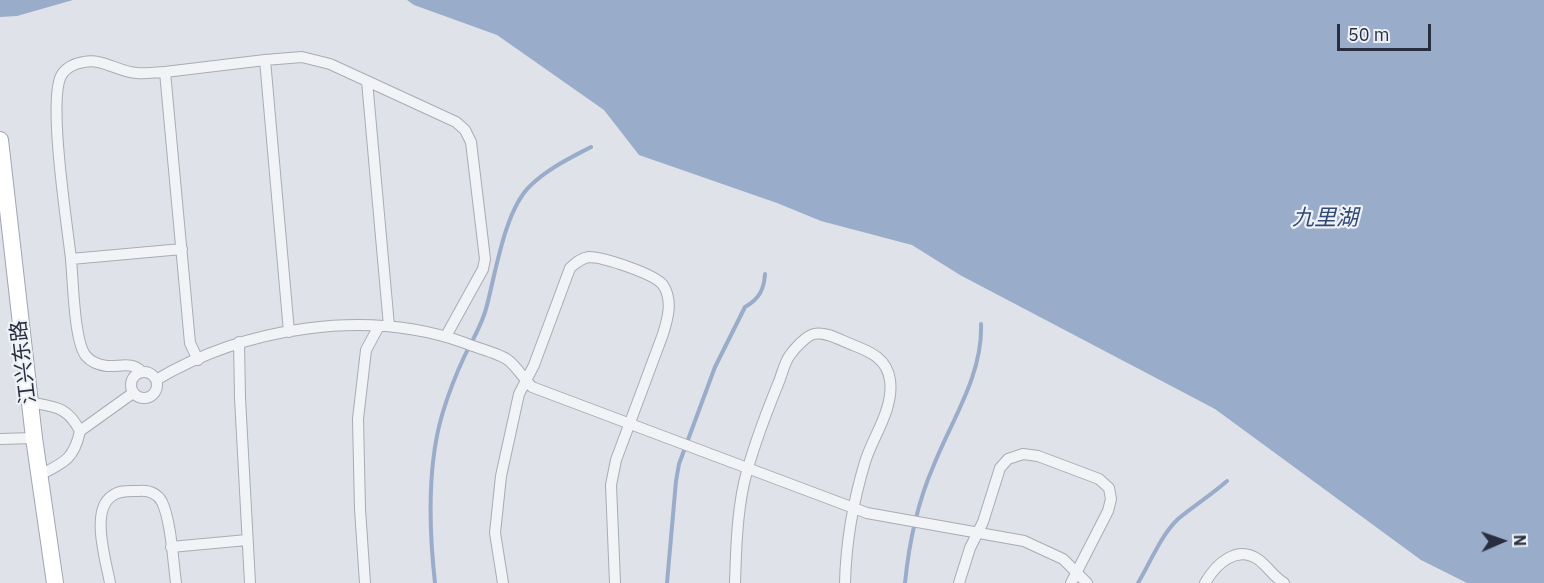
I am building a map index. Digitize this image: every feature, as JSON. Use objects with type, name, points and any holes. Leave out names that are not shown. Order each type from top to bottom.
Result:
[{"type":"main road","name":"江兴东路","points":[[0,140],[38,476],[55,583]]},
{"type":"street","points":[[133,393],[144,399],[152,396],[157,388],[156,380],[137,367],[126,364],[101,365],[85,355],[78,340],[57,125],[57,91],[62,74],[72,65],[85,61],[101,62],[137,73],[302,57],[330,64],[456,122],[465,130],[471,142],[485,259],[483,269],[446,336]]},
{"type":"street","points":[[265,60],[289,332]]},
{"type":"street","points":[[165,72],[190,343],[198,360]]},
{"type":"street","points":[[364,583],[358,419],[366,350],[384,326],[367,81]]},
{"type":"street","points":[[71,259],[182,249]]},
{"type":"street","points":[[502,583],[495,533],[501,476],[519,394],[570,268],[579,260],[588,257],[651,275],[662,283],[668,297],[669,314],[616,460],[611,485],[615,583]]},
{"type":"street","points":[[156,380],[239,342],[312,327],[384,326],[446,336],[507,359],[532,387],[867,513],[1024,541],[1063,560],[1087,583]]},
{"type":"street","points":[[735,583],[736,552],[744,485],[761,427],[789,356],[802,341],[813,334],[825,334],[864,349],[879,358],[887,366],[890,381],[890,395],[884,418],[866,460],[853,508],[846,549],[845,583]]},
{"type":"street","points":[[239,342],[250,583]]},
{"type":"street","points":[[133,393],[132,380],[142,372]]},
{"type":"street","points":[[80,431],[133,393]]},
{"type":"street","points":[[29,402],[61,408],[74,420],[80,431],[77,448],[67,461],[38,476]]},
{"type":"street","points":[[0,439],[34,438]]},
{"type":"street","points":[[958,583],[970,548],[983,522],[1000,468],[1008,459],[1023,454],[1038,456],[1099,479],[1109,488],[1111,499],[1108,511],[1071,583]]},
{"type":"street","points":[[110,583],[99,518],[103,506],[111,496],[121,492],[142,490],[154,493],[161,499],[176,583]]},
{"type":"street","points":[[171,547],[247,540]]},
{"type":"street","points":[[1205,583],[1210,574],[1227,559],[1238,553],[1251,555],[1284,583]]},
{"type":"water","points":[[0,0],[73,0],[17,16],[0,17]]},
{"type":"water","name":"九里湖","points":[[407,0],[1544,0],[1544,583],[1467,583],[1421,560],[1215,409],[960,275],[912,245],[821,221],[777,203],[639,155],[604,110],[497,35],[414,5]]},
{"type":"waterway","points":[[435,583],[431,541],[431,498],[437,435],[452,385],[485,312],[508,225],[521,197],[530,186],[551,169],[591,147]]},
{"type":"waterway","points":[[667,583],[679,464],[715,367],[745,307],[760,294],[765,274]]},
{"type":"waterway","points":[[905,583],[911,538],[918,509],[927,481],[971,380],[977,361],[981,324]]},
{"type":"waterway","points":[[1138,583],[1161,541],[1178,519],[1227,481]]}]
